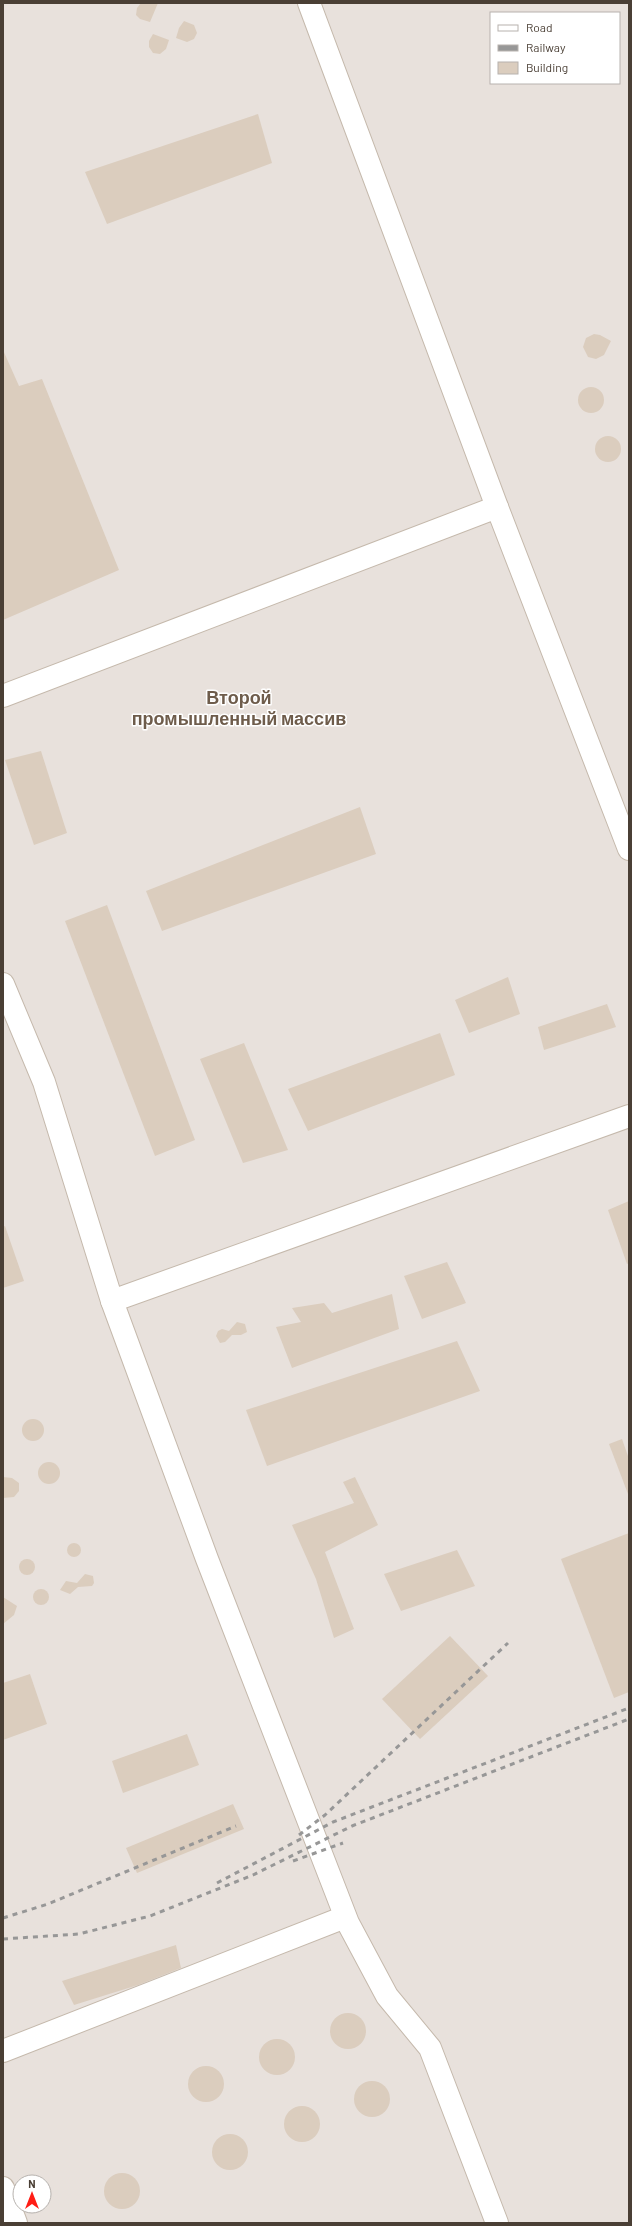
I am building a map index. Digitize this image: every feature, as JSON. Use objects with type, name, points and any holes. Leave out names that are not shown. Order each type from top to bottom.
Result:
[{"type":"lane","points":[[309,3],[497,507],[629,850]]},
{"type":"lane","points":[[3,696],[497,507]]},
{"type":"lane","points":[[3,984],[44,1082],[112,1301],[207,1559],[345,1917],[387,1996],[430,2048],[497,2223]]},
{"type":"lane","points":[[112,1301],[629,1116]]},
{"type":"lane","points":[[3,2051],[345,1917]]},
{"type":"lane","points":[[3,2188],[16,2223]]},
{"type":"shaded area","points":[[3,3],[629,3],[629,2223],[3,2223]]},
{"type":"building","points":[[141,3],[158,3],[150,22],[140,19],[136,15],[137,8]]},
{"type":"building","points":[[184,21],[194,25],[197,33],[194,39],[187,42],[176,38],[179,28]]},
{"type":"building","points":[[153,34],[169,40],[166,49],[160,54],[153,53],[149,47],[149,41]]},
{"type":"building","points":[[258,114],[272,163],[107,224],[85,172]]},
{"type":"building","points":[[594,334],[600,335],[611,341],[604,355],[596,359],[588,357],[583,347],[586,338]]},
{"type":"building","points":[[3,350],[19,386],[42,379],[119,570],[3,620]]},
{"type":"building","points":[[591,387],[600,391],[604,400],[600,409],[591,413],[582,409],[578,400],[582,391]]},
{"type":"building","points":[[608,436],[617,440],[621,449],[617,458],[608,462],[599,458],[595,449],[599,440]]},
{"type":"building","points":[[41,751],[67,833],[34,845],[5,760]]},
{"type":"building","points":[[360,807],[376,854],[162,931],[146,891]]},
{"type":"building","points":[[107,905],[195,1140],[155,1156],[65,921]]},
{"type":"building","points":[[508,977],[520,1014],[469,1033],[455,1000]]},
{"type":"building","points":[[607,1004],[616,1027],[544,1050],[538,1027]]},
{"type":"building","points":[[440,1033],[455,1075],[308,1131],[288,1089]]},
{"type":"building","points":[[244,1043],[288,1150],[243,1163],[200,1059]]},
{"type":"building","points":[[629,1201],[629,1263],[627,1264],[608,1210]]},
{"type":"building","points":[[5,1226],[24,1281],[3,1288],[3,1227]]},
{"type":"building","points":[[447,1262],[466,1303],[422,1319],[404,1276]]},
{"type":"building","points":[[392,1294],[399,1329],[292,1368],[276,1327],[301,1322],[292,1308],[324,1303],[332,1313]]},
{"type":"building","points":[[237,1322],[245,1324],[247,1332],[241,1335],[232,1335],[225,1342],[220,1343],[216,1336],[218,1331],[222,1329],[229,1331]]},
{"type":"building","points":[[457,1341],[480,1391],[267,1466],[246,1410]]},
{"type":"building","points":[[33,1419],[37,1420],[43,1426],[43,1434],[37,1440],[33,1441],[29,1440],[23,1434],[22,1430],[23,1426],[29,1420]]},
{"type":"building","points":[[622,1439],[629,1459],[628,1494],[609,1444]]},
{"type":"building","points":[[49,1462],[53,1463],[59,1469],[59,1477],[53,1483],[49,1484],[45,1483],[39,1477],[38,1473],[39,1469],[45,1463]]},
{"type":"building","points":[[3,1477],[12,1478],[19,1483],[19,1491],[14,1497],[3,1498]]},
{"type":"building","points":[[355,1477],[378,1525],[325,1552],[354,1629],[334,1638],[316,1579],[292,1525],[354,1503],[343,1482]]},
{"type":"building","points":[[629,1533],[629,1692],[614,1698],[561,1559]]},
{"type":"building","points":[[74,1543],[79,1545],[81,1550],[79,1555],[74,1557],[69,1555],[67,1550],[69,1545]]},
{"type":"building","points":[[457,1550],[475,1586],[401,1611],[384,1574]]},
{"type":"building","points":[[27,1559],[33,1561],[35,1567],[33,1573],[27,1575],[21,1573],[19,1567],[21,1561]]},
{"type":"building","points":[[85,1574],[93,1576],[94,1583],[92,1586],[78,1587],[70,1594],[60,1590],[66,1581],[77,1583]]},
{"type":"building","points":[[41,1589],[47,1591],[49,1597],[47,1603],[41,1605],[35,1603],[33,1597],[35,1591]]},
{"type":"building","points":[[3,1597],[17,1606],[14,1615],[3,1624]]},
{"type":"building","points":[[450,1636],[488,1676],[420,1739],[382,1699]]},
{"type":"building","points":[[30,1674],[47,1724],[3,1740],[3,1683]]},
{"type":"building","points":[[187,1734],[199,1765],[123,1793],[112,1761]]},
{"type":"building","points":[[233,1804],[244,1829],[137,1873],[126,1848]]},
{"type":"building","points":[[176,1945],[181,1968],[138,1985],[74,2005],[62,1981]]},
{"type":"building","points":[[348,2013],[361,2018],[366,2031],[361,2044],[348,2049],[335,2044],[330,2031],[335,2018]]},
{"type":"building","points":[[277,2039],[290,2044],[295,2057],[290,2070],[277,2075],[264,2070],[259,2057],[264,2044]]},
{"type":"building","points":[[206,2066],[219,2071],[224,2084],[219,2097],[206,2102],[193,2097],[188,2084],[193,2071]]},
{"type":"building","points":[[372,2081],[385,2086],[390,2099],[385,2112],[372,2117],[359,2112],[354,2099],[359,2086]]},
{"type":"building","points":[[302,2106],[315,2111],[320,2124],[315,2137],[302,2142],[289,2137],[284,2124],[289,2111]]},
{"type":"building","points":[[230,2134],[243,2139],[248,2152],[243,2165],[230,2170],[217,2165],[212,2152],[217,2139]]},
{"type":"building","points":[[122,2173],[135,2178],[140,2191],[135,2204],[122,2209],[109,2204],[104,2191],[109,2178]]},
{"type":"railway","points":[[299,1835],[325,1815],[508,1643]]},
{"type":"railway","points":[[217,1883],[333,1822],[629,1708]]},
{"type":"railway","points":[[3,1939],[79,1934],[150,1916],[253,1875],[352,1826],[629,1719]]},
{"type":"railway","points":[[3,1918],[48,1904],[236,1826]]},
{"type":"railway","points":[[293,1861],[343,1843]]},
{"type":"district","name":"Второй промышленный массив","points":[[239,708]]}]
